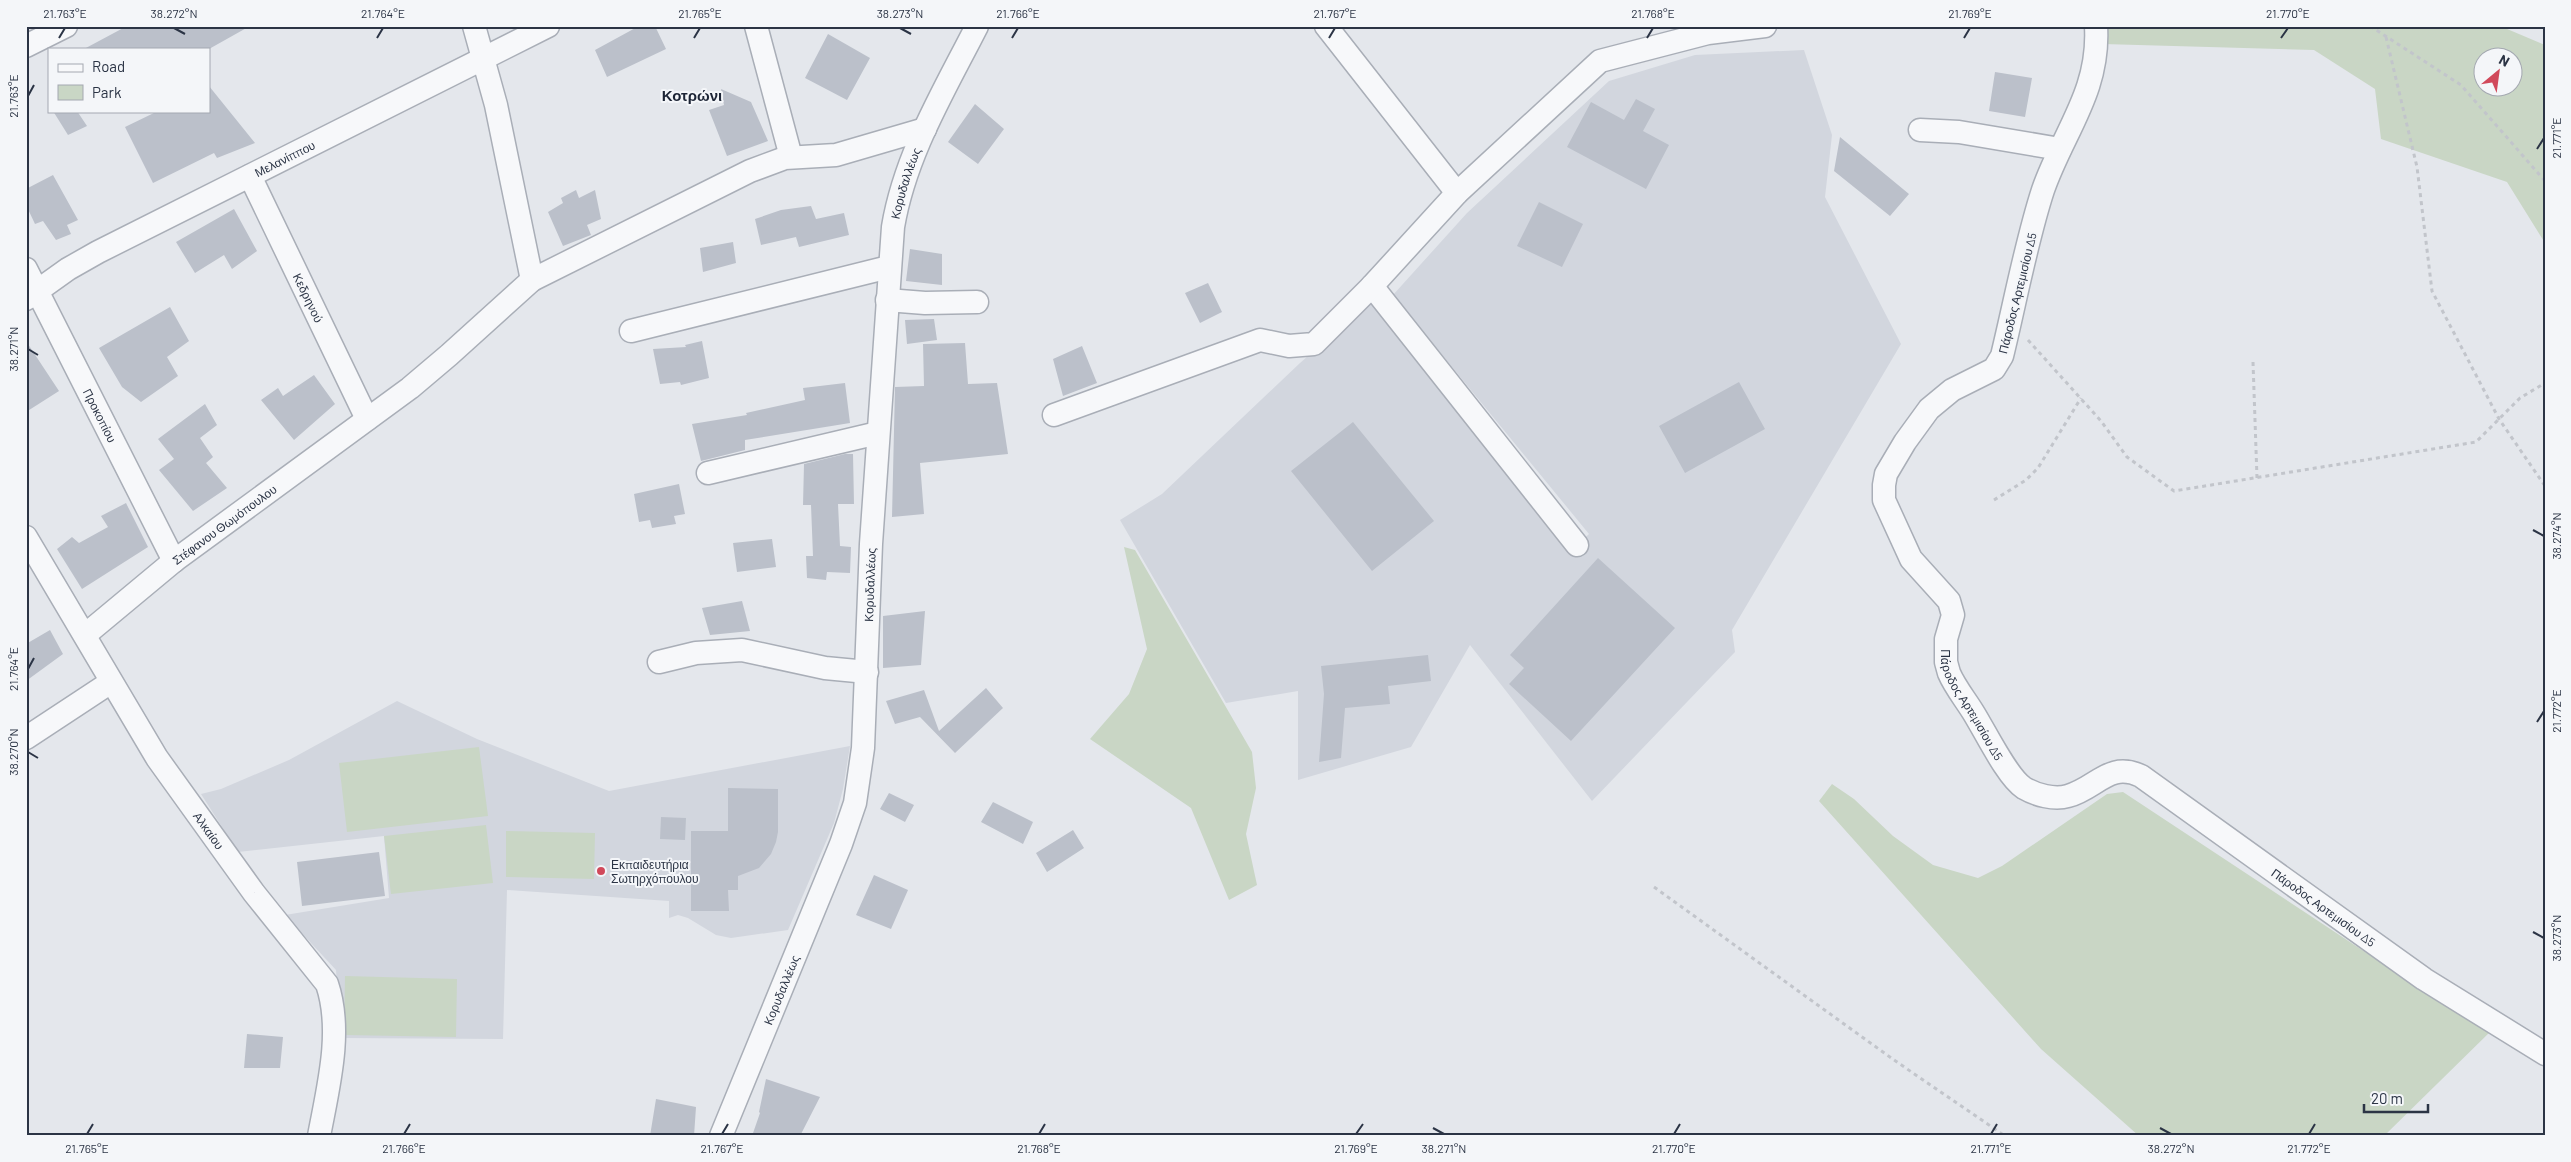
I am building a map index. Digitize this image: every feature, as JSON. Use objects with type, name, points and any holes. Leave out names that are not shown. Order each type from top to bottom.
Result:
[{"type":"street","points":[[26,46],[66,26]]},
{"type":"street","points":[[474,26],[500,123],[532,280]]},
{"type":"street","name":"Μελανίππου","points":[[31,295],[85,259],[482,57],[548,26]]},
{"type":"street","points":[[756,26],[791,157]]},
{"type":"street","name":"Κορυδαλλέως","points":[[721,1136],[852,812],[863,748],[871,544],[893,227],[901,187],[925,129],[977,26]]},
{"type":"street","points":[[1326,26],[1457,193]]},
{"type":"street","points":[[1054,415],[1260,340],[1289,346],[1314,344],[1372,286],[1457,193],[1600,61],[1708,33],[1765,26]]},
{"type":"street","name":"Πάροδος Αρτεμισίου Δ5","points":[[2096,26],[2091,84],[2060,148],[2042,193],[2002,356],[1994,370],[1952,390],[1929,409],[1905,442],[1886,474],[1884,500],[1911,559],[1949,601],[1953,615],[1946,639],[1946,662],[1949,673],[2015,780],[2032,792],[2059,798],[2079,792],[2124,770],[2141,776],[2400,962],[2471,1010],[2545,1054]]},
{"type":"street","name":"Στέφανου Θωμόπουλου","points":[[85,635],[174,561],[367,420],[449,356],[532,280],[741,175],[791,157],[836,155],[925,129]]},
{"type":"street","points":[[1920,130],[1959,132],[2060,148]]},
{"type":"street","name":"Κεδρηνού","points":[[250,176],[367,420]]},
{"type":"street","points":[[631,331],[889,267]]},
{"type":"street","name":"Προκοπίου","points":[[26,269],[31,295],[174,561]]},
{"type":"street","points":[[1372,286],[1577,545]]},
{"type":"street","points":[[887,300],[925,303],[977,302]]},
{"type":"street","points":[[708,473],[878,433]]},
{"type":"street","name":"Αλκαίου","points":[[26,537],[85,635],[138,729],[178,788],[266,909],[326,984],[332,999],[333,1036],[318,1136]]},
{"type":"street","points":[[659,662],[688,655],[742,650],[824,668],[867,672]]},
{"type":"street","points":[[26,738],[111,682]]},
{"type":"path","points":[[2370,26],[2462,85],[2545,181]]},
{"type":"path","points":[[2386,37],[2417,167],[2432,290],[2498,420],[2545,486]]},
{"type":"path","points":[[2010,322],[2081,398],[2128,457],[2174,491],[2476,442],[2520,398],[2545,383]]},
{"type":"path","points":[[2253,362],[2257,478]]},
{"type":"path","points":[[1994,500],[2026,480],[2038,468],[2081,398]]},
{"type":"path","points":[[1654,886],[1894,1060],[2005,1136]]},
{"type":"shaded area","points":[[1804,50],[1832,135],[1825,197],[1901,344],[1732,630],[1735,652],[1592,801],[1470,645],[1411,747],[1298,780],[1298,691],[1226,703],[1120,520],[1162,494],[1300,363],[1371,301],[1571,551],[1589,534],[1393,295],[1467,213],[1609,81],[1695,55]]},
{"type":"shaded area","name":"Εκπαιδευτήρια Σωτηρχόπουλου","points":[[397,701],[477,739],[609,791],[850,746],[843,789],[834,823],[788,930],[731,938],[716,935],[688,918],[678,915],[669,918],[669,901],[507,890],[503,1039],[341,1038],[336,970],[285,915],[389,898],[384,836],[238,852],[201,794],[221,789],[289,760]]},
{"type":"green space","points":[[2103,26],[2500,26],[2545,45],[2545,243],[2507,182],[2381,139],[2375,89],[2314,50],[2103,44]]},
{"type":"green space","points":[[1124,547],[1135,550],[1252,752],[1256,788],[1246,834],[1257,885],[1229,900],[1191,808],[1090,739],[1129,694],[1147,649]]},
{"type":"green space","points":[[479,747],[488,816],[347,832],[339,763]]},
{"type":"green space","points":[[1832,784],[1854,799],[1893,836],[1933,865],[1978,878],[2002,866],[2107,794],[2123,792],[2412,983],[2492,1030],[2384,1136],[2139,1136],[2041,1049],[1819,801]]},
{"type":"green space","points":[[486,825],[493,883],[391,894],[384,836]]},
{"type":"green space","points":[[506,831],[595,833],[594,879],[506,877]]},
{"type":"green space","points":[[345,976],[457,979],[456,1037],[344,1035]]},
{"type":"building","points":[[127,26],[250,26],[210,48],[86,48]]},
{"type":"building","points":[[639,26],[655,26],[666,49],[607,77],[595,50]]},
{"type":"building","points":[[828,34],[870,58],[847,100],[805,78]]},
{"type":"building","points":[[1995,72],[2032,78],[2025,117],[1989,111]]},
{"type":"building","points":[[210,87],[255,143],[217,158],[214,153],[153,183],[125,127],[156,112],[210,112]]},
{"type":"building","points":[[721,89],[751,102],[768,141],[727,156],[709,110],[724,105]]},
{"type":"building","points":[[1636,99],[1655,109],[1643,131],[1669,145],[1646,189],[1567,147],[1591,102],[1624,120]]},
{"type":"building","points":[[975,104],[1004,129],[978,164],[948,142]]},
{"type":"building","points":[[54,112],[78,112],[87,126],[68,135]]},
{"type":"building","points":[[1840,137],[1909,194],[1890,216],[1834,171]]},
{"type":"building","points":[[53,175],[78,220],[67,225],[71,234],[56,240],[43,221],[35,224],[26,205],[26,189]]},
{"type":"building","points":[[576,190],[579,198],[595,190],[601,219],[587,225],[591,235],[563,246],[548,212],[563,203],[561,198]]},
{"type":"building","points":[[1539,202],[1583,224],[1562,267],[1517,246]]},
{"type":"building","points":[[811,206],[816,219],[844,213],[849,235],[799,247],[796,237],[761,245],[755,219],[781,210]]},
{"type":"building","points":[[234,209],[257,251],[232,269],[224,255],[195,273],[176,242]]},
{"type":"building","points":[[733,242],[736,263],[703,272],[700,248]]},
{"type":"building","points":[[910,249],[942,254],[942,285],[906,281]]},
{"type":"building","points":[[1208,283],[1222,312],[1200,323],[1185,293]]},
{"type":"building","points":[[170,307],[189,341],[167,357],[178,376],[141,402],[122,387],[99,348]]},
{"type":"building","points":[[934,319],[937,340],[907,344],[905,320]]},
{"type":"building","points":[[26,341],[59,391],[26,412]]},
{"type":"building","points":[[702,341],[709,378],[681,385],[680,382],[660,384],[653,349],[686,347],[685,345]]},
{"type":"building","points":[[965,343],[968,384],[997,383],[1008,454],[920,463],[924,514],[892,517],[895,387],[924,386],[923,344]]},
{"type":"building","points":[[1082,346],[1097,383],[1063,396],[1053,359]]},
{"type":"building","points":[[314,375],[335,404],[294,440],[261,400],[278,388],[283,396]]},
{"type":"building","points":[[1739,382],[1765,429],[1685,473],[1659,426]]},
{"type":"building","points":[[845,383],[850,423],[745,440],[745,450],[701,461],[692,424],[747,415],[746,413],[805,400],[803,388]]},
{"type":"building","points":[[205,404],[217,425],[200,438],[213,457],[206,463],[227,488],[193,511],[159,470],[174,459],[158,439]]},
{"type":"building","points":[[1353,422],[1434,521],[1372,571],[1291,471]]},
{"type":"building","points":[[845,454],[853,454],[854,504],[838,504],[840,546],[851,547],[850,573],[827,572],[826,580],[807,578],[806,556],[813,556],[811,505],[803,505],[804,464]]},
{"type":"building","points":[[679,484],[685,514],[674,516],[676,524],[652,528],[650,520],[639,522],[634,494]]},
{"type":"building","points":[[126,503],[148,547],[82,589],[57,549],[72,537],[79,543],[108,527],[101,516]]},
{"type":"building","points":[[772,539],[776,567],[737,572],[733,543]]},
{"type":"building","points":[[1598,558],[1675,628],[1571,741],[1509,684],[1524,668],[1510,655]]},
{"type":"building","points":[[742,601],[750,631],[710,635],[702,608]]},
{"type":"building","points":[[925,611],[921,665],[883,668],[883,616]]},
{"type":"building","points":[[50,630],[63,654],[26,681],[26,644]]},
{"type":"building","points":[[1428,655],[1431,681],[1388,686],[1390,704],[1345,708],[1341,758],[1319,762],[1324,694],[1321,666]]},
{"type":"building","points":[[986,688],[1003,708],[955,753],[920,717],[895,724],[886,701],[924,690],[939,731]]},
{"type":"building","points":[[728,788],[778,789],[778,832],[776,842],[771,854],[759,868],[738,876],[738,890],[728,890],[729,911],[691,911],[691,831],[728,831]]},
{"type":"building","points":[[889,793],[914,805],[905,822],[880,809]]},
{"type":"building","points":[[993,802],[1033,822],[1023,844],[981,822]]},
{"type":"building","points":[[661,817],[686,818],[685,840],[660,839]]},
{"type":"building","points":[[1073,830],[1084,848],[1047,872],[1036,853]]},
{"type":"building","points":[[379,852],[385,896],[302,906],[297,862]]},
{"type":"building","points":[[874,875],[908,890],[891,929],[856,915]]},
{"type":"building","points":[[247,1034],[283,1037],[280,1068],[244,1068]]},
{"type":"building","points":[[766,1079],[820,1097],[800,1136],[752,1136],[760,1113]]},
{"type":"building","points":[[656,1099],[696,1107],[694,1136],[650,1136]]},
{"type":"place","name":"Εκπαιδευτήρια Σωτηρχόπουλου","points":[[601,871]]},
{"type":"district","name":"Κοτρώνι","points":[[692,95]]}]
